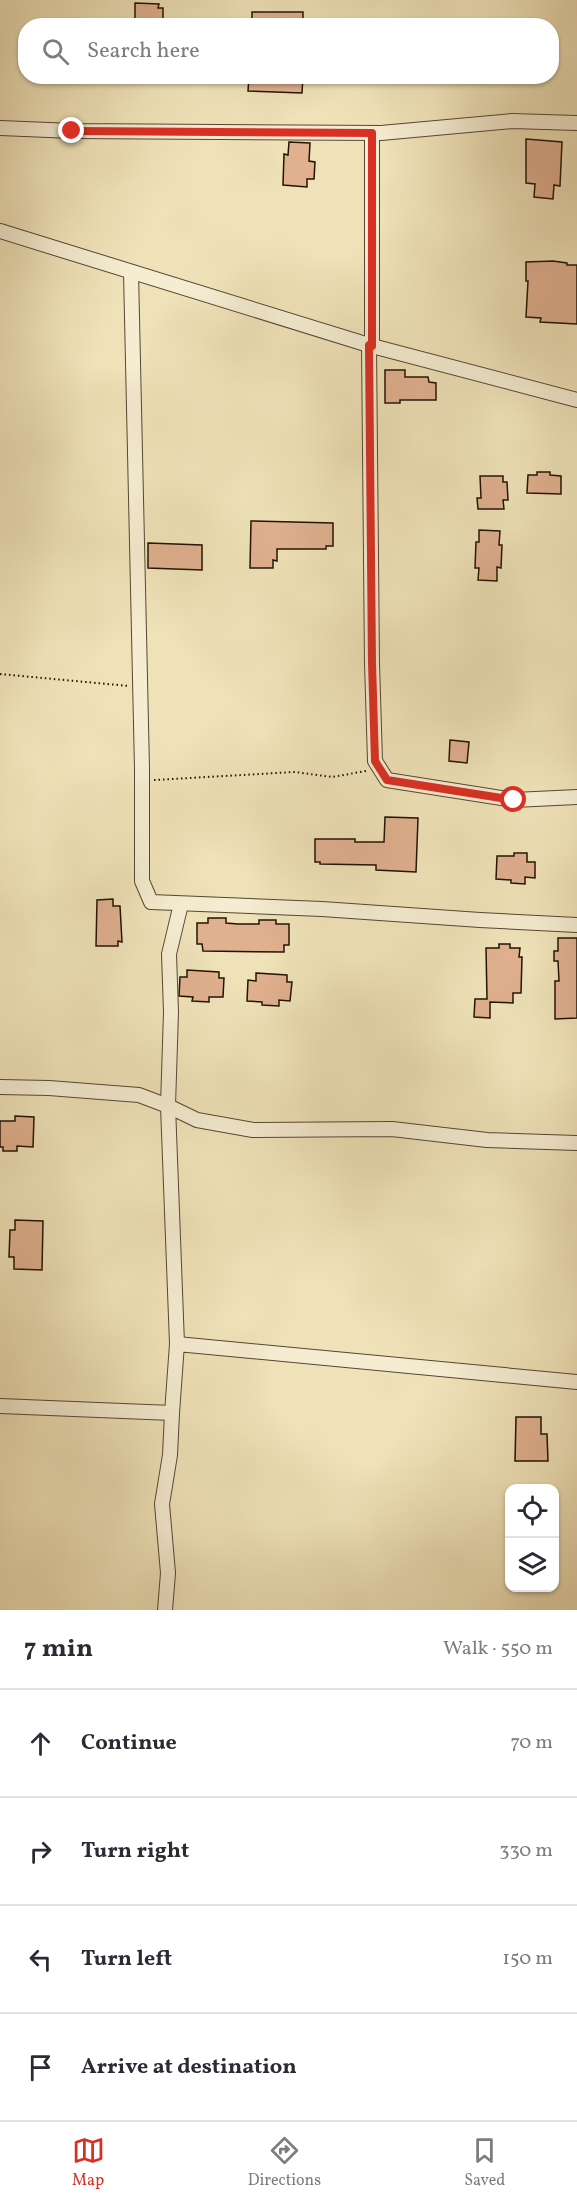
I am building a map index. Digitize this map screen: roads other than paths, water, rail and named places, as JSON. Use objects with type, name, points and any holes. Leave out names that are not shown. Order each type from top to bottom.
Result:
[{"type":"street","points":[[0,128],[72,131],[372,133],[512,121],[577,123]]},
{"type":"street","points":[[372,133],[370,346],[372,663],[375,761],[387,780],[514,800],[577,797]]},
{"type":"street","points":[[0,231],[370,346],[577,400]]},
{"type":"street","points":[[131,272],[142,781],[142,881],[151,902],[322,909],[577,925]]},
{"type":"street","points":[[165,1610],[168,1573],[162,1504],[170,1455],[177,1344],[168,1106],[171,1011],[169,954],[181,904]]},
{"type":"street","points":[[0,1087],[139,1095],[197,1120],[253,1130],[392,1130],[487,1140],[577,1143]]},
{"type":"street","points":[[177,1344],[577,1382]]},
{"type":"street","points":[[0,1406],[172,1413]]}]
